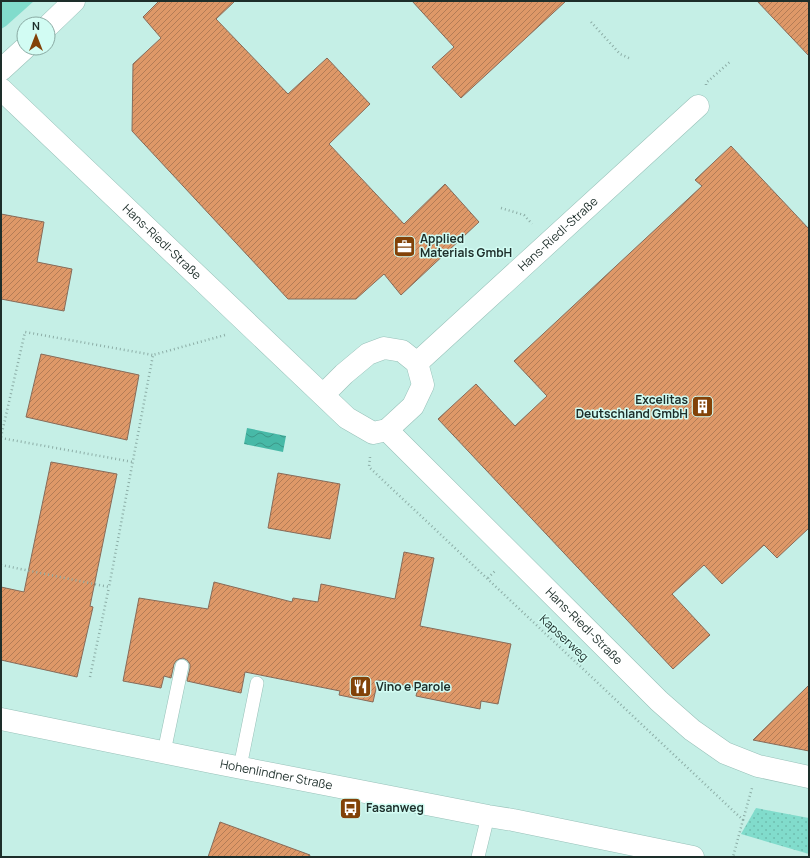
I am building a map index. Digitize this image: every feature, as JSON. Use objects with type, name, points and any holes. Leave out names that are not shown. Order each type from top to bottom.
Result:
[{"type":"street","points":[[56,18],[74,1]]},
{"type":"street","points":[[1,70],[16,56]]},
{"type":"street","name":"Hans-Riedl-Straße","points":[[1,89],[347,418],[380,431],[659,701],[692,730],[725,753],[758,766],[809,777]]},
{"type":"street","name":"Hans-Riedl-Straße","points":[[417,364],[698,106]]},
{"type":"street","points":[[323,395],[344,374],[368,354],[384,348],[402,351],[417,364],[423,385],[413,406],[380,431]]},
{"type":"street","name":"Hohenlindner Straße","points":[[1,719],[693,857]]},
{"type":"lane","points":[[164,752],[182,666]]},
{"type":"lane","points":[[240,767],[257,683]]},
{"type":"lane","points":[[478,857],[488,816]]},
{"type":"path","points":[[592,22],[620,54],[630,59]]},
{"type":"path","points":[[698,106],[704,100],[706,84],[731,61]]},
{"type":"path","points":[[501,208],[524,215],[549,242]]},
{"type":"path","points":[[133,462],[1,438],[24,332],[153,355],[251,327]]},
{"type":"path","points":[[90,677],[153,355]]},
{"type":"path","name":"Kapserweg","points":[[380,431],[369,467],[743,820]]},
{"type":"path","points":[[1,565],[108,587]]},
{"type":"path","points":[[733,857],[758,766]]},
{"type":"shaded area","points":[[1,1],[34,1],[6,26],[1,29]]},
{"type":"shaded area","points":[[756,808],[809,818],[809,854],[741,834]]},
{"type":"water","points":[[247,428],[286,436],[283,452],[244,444]]},
{"type":"building","points":[[159,1],[235,1],[216,19],[288,94],[327,58],[370,104],[329,144],[404,224],[445,184],[479,222],[401,295],[384,274],[356,299],[288,299],[132,131],[133,64],[161,38],[143,17]]},
{"type":"building","points":[[412,1],[566,1],[461,98],[432,67],[454,47]]},
{"type":"building","points":[[757,1],[809,1],[809,56]]},
{"type":"building","name":"Excelitas Deutschland GmbH","points":[[731,146],[809,229],[809,528],[777,558],[764,545],[722,584],[704,565],[672,594],[710,635],[673,669],[438,419],[476,384],[515,426],[547,396],[514,361],[702,186],[695,180]]},
{"type":"building","points":[[1,214],[44,222],[37,262],[72,269],[64,311],[1,299]]},
{"type":"building","points":[[41,354],[139,375],[127,440],[26,417]]},
{"type":"building","points":[[51,462],[117,474],[90,606],[93,607],[77,677],[1,660],[1,587],[24,592]]},
{"type":"building","points":[[278,473],[340,484],[330,539],[268,528]]},
{"type":"building","points":[[404,552],[434,558],[420,626],[511,644],[498,704],[481,701],[480,709],[416,696],[418,688],[378,680],[373,702],[339,695],[340,691],[245,672],[241,693],[187,681],[190,664],[183,658],[176,661],[174,664],[171,678],[164,676],[161,688],[123,681],[139,598],[208,609],[214,582],[292,602],[293,598],[318,602],[321,584],[395,599]]},
{"type":"building","points":[[809,685],[809,751],[753,740]]},
{"type":"building","points":[[220,822],[310,855],[309,857],[208,857]]},
{"type":"place","name":"Applied Materials GmbH","points":[[405,246]]},
{"type":"place","name":"Excelitas Deutschland GmbH","points":[[703,407]]},
{"type":"place","name":"Vino e Parole","points":[[361,687]]},
{"type":"place","name":"Fasanweg","points":[[351,808]]}]
